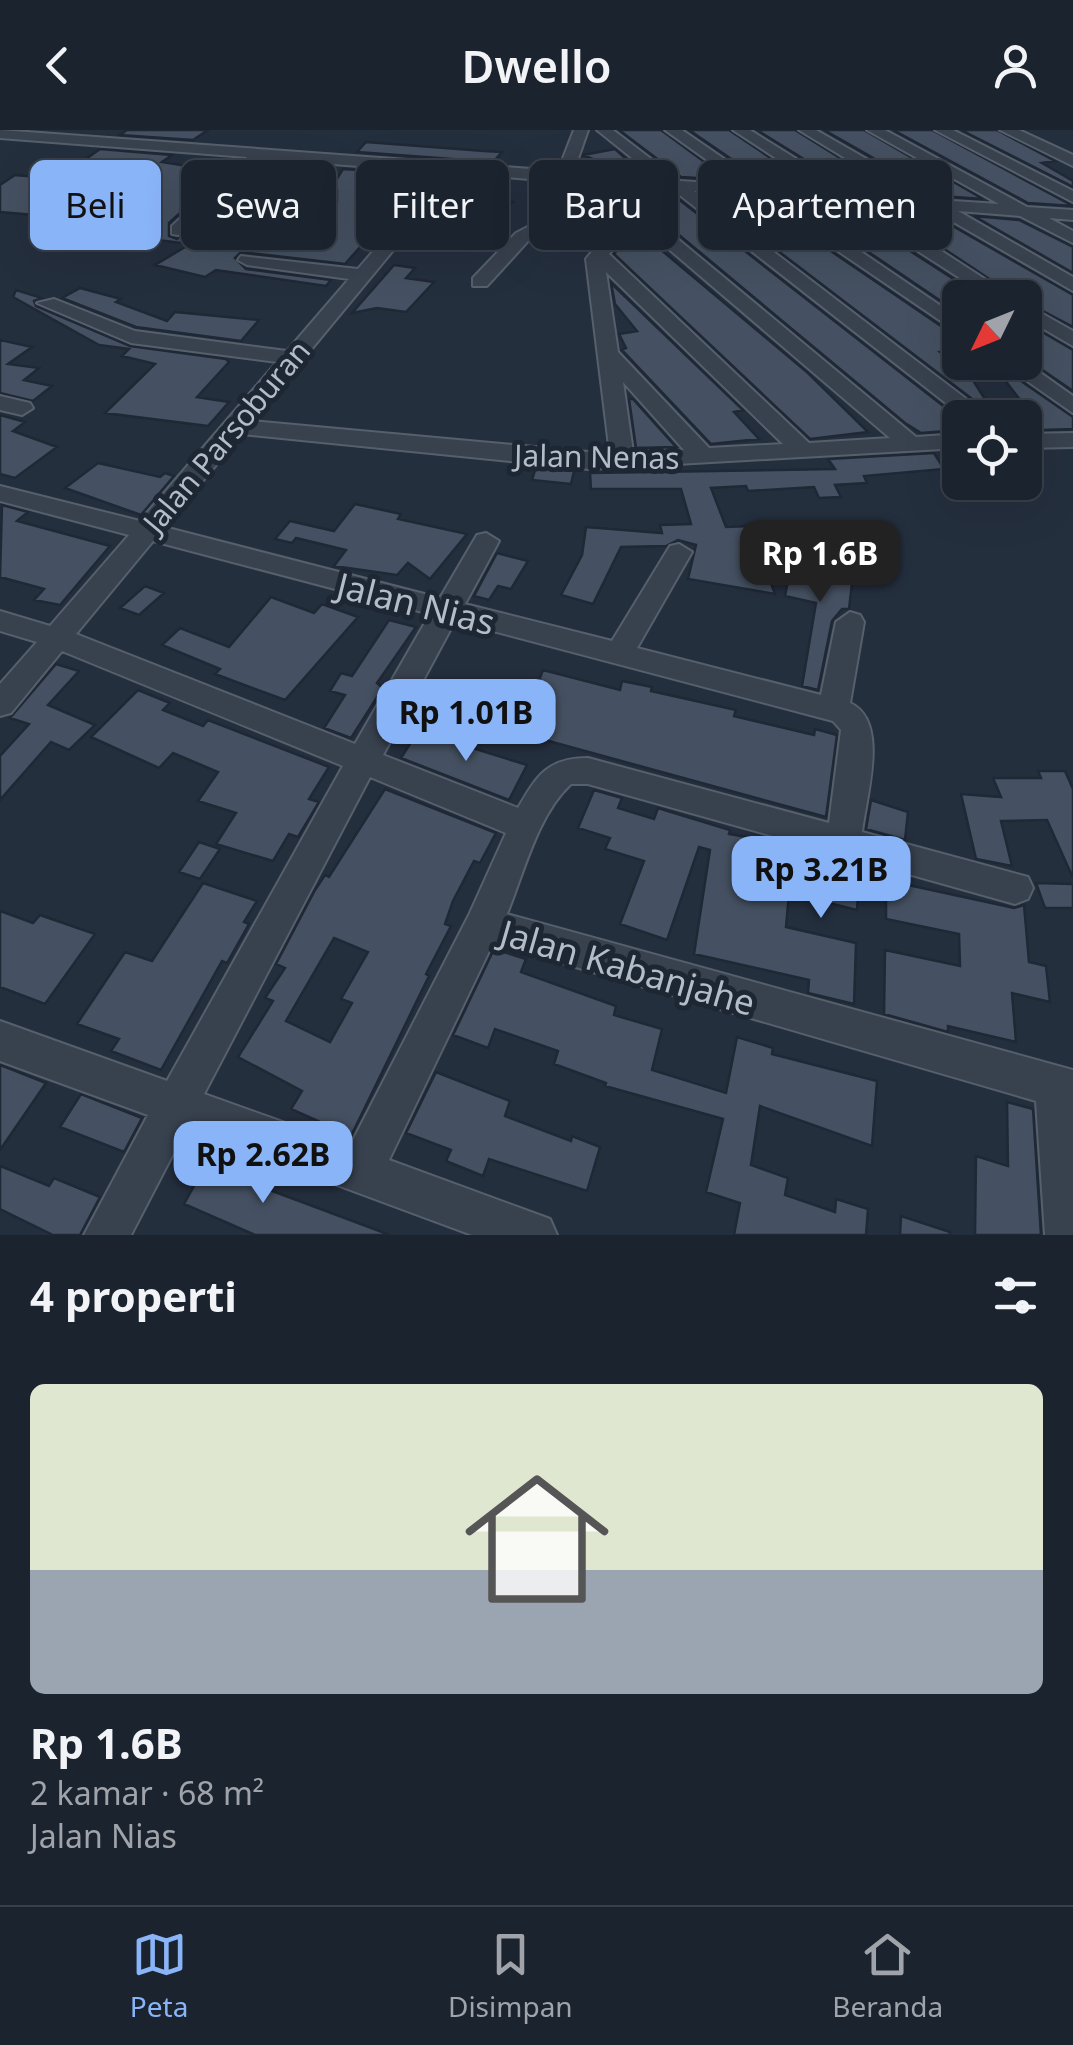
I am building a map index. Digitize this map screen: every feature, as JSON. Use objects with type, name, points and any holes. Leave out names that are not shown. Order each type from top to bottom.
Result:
[{"type":"street","points":[[569,160],[581,130]]},
{"type":"street","points":[[604,130],[639,160]]},
{"type":"street","points":[[672,130],[717,160]]},
{"type":"street","points":[[740,130],[789,160]]},
{"type":"street","points":[[806,130],[858,160]]},
{"type":"street","points":[[874,130],[1073,238]]},
{"type":"street","points":[[942,130],[1073,196]]},
{"type":"street","points":[[1008,130],[1073,161]]},
{"type":"street","points":[[4,135],[117,152],[259,154],[356,161]]},
{"type":"street","points":[[178,230],[259,154]]},
{"type":"street","points":[[678,192],[956,400]]},
{"type":"street","points":[[952,206],[1073,215]]},
{"type":"street","points":[[952,214],[1073,285]]},
{"type":"street","points":[[480,282],[529,233]]},
{"type":"street","points":[[678,248],[907,441]]},
{"type":"street","name":"Jalan Parsoburan","points":[[0,705],[383,250]]},
{"type":"street","points":[[848,250],[942,316]]},
{"type":"street","points":[[931,250],[977,280]]},
{"type":"street","points":[[597,252],[595,269],[623,462]]},
{"type":"street","points":[[597,252],[802,450]]},
{"type":"street","points":[[247,260],[362,275]]},
{"type":"street","points":[[46,304],[131,337],[293,358]]},
{"type":"street","points":[[1042,321],[1073,340]]},
{"type":"street","points":[[606,351],[704,457]]},
{"type":"street","points":[[1036,380],[1073,406]]},
{"type":"street","name":"Jalan Nenas","points":[[235,426],[464,452],[623,462],[942,440]]},
{"type":"street","points":[[1042,441],[1073,440]]},
{"type":"street","name":"Jalan Nias","points":[[0,492],[834,710]]},
{"type":"street","points":[[107,1235],[174,1103],[486,540]]},
{"type":"street","points":[[620,652],[678,552]]},
{"type":"street","points":[[0,621],[58,638],[360,763],[526,826]]},
{"type":"street","points":[[844,842],[857,730],[854,719],[834,710],[850,622]]},
{"type":"street","name":"Jalan Kabanjahe","points":[[1015,888],[575,769],[556,776],[526,826],[484,924],[1064,1089]]},
{"type":"street","points":[[360,1172],[484,924]]},
{"type":"street","points":[[0,1042],[534,1235]]},
{"type":"street","points":[[1064,1089],[1068,1235]]},
{"type":"building","points":[[127,130],[208,130],[193,140],[120,135]]},
{"type":"building","points":[[619,130],[661,130],[702,160],[698,160],[698,178],[678,175],[678,160],[659,160]]},
{"type":"building","points":[[689,130],[729,130],[773,160],[733,160]]},
{"type":"building","points":[[757,130],[795,130],[843,160],[805,160]]},
{"type":"building","points":[[824,130],[864,130],[916,160],[877,160]]},
{"type":"building","points":[[893,130],[932,130],[1073,206],[1028,203]]},
{"type":"building","points":[[961,130],[997,130],[1055,161],[1042,163],[1073,181],[1073,187]]},
{"type":"building","points":[[366,142],[502,152],[495,160],[466,160],[357,152]]},
{"type":"building","points":[[100,149],[172,155],[162,162],[181,165],[181,212],[169,223],[169,236],[177,239],[181,235],[181,243],[161,240],[161,160],[85,160]]},
{"type":"building","points":[[615,149],[627,160],[595,160],[583,155]]},
{"type":"building","points":[[343,169],[356,170],[357,250],[345,264],[241,252],[235,258],[246,269],[331,280],[326,286],[216,270],[205,277],[155,265],[181,249],[336,250],[336,180]]},
{"type":"building","points":[[15,175],[30,176],[30,215],[0,212],[0,185]]},
{"type":"building","points":[[952,181],[983,199],[952,197]]},
{"type":"building","points":[[678,199],[698,214],[698,250],[744,250],[942,405],[942,431],[921,433],[678,234]]},
{"type":"building","points":[[974,216],[1019,220],[1073,247],[1073,273]]},
{"type":"building","points":[[952,226],[1073,295],[1073,327],[1042,311],[1042,280],[991,280],[946,250],[952,250]]},
{"type":"building","points":[[617,250],[661,250],[808,373],[868,432],[810,439],[614,254]]},
{"type":"building","points":[[777,250],[829,250],[942,327],[942,376]]},
{"type":"building","points":[[865,250],[909,250],[955,280],[942,280],[942,302]]},
{"type":"building","points":[[394,265],[415,268],[406,278],[434,282],[406,312],[377,308],[352,313]]},
{"type":"building","points":[[611,283],[743,410],[734,412],[759,439],[711,444],[622,350],[626,348],[619,334],[637,331],[615,304]]},
{"type":"building","points":[[80,288],[121,299],[116,302],[167,321],[175,312],[259,320],[241,341],[136,327],[62,298]]},
{"type":"building","points":[[16,290],[42,298],[34,301],[36,306],[130,346],[226,359],[229,362],[197,397],[229,402],[208,426],[105,413],[155,364],[122,356],[129,349],[99,345],[13,297]]},
{"type":"building","points":[[1042,332],[1073,350],[1073,391],[1042,370]]},
{"type":"building","points":[[0,340],[32,347],[8,364],[39,368],[24,380],[52,386],[33,401],[0,393]]},
{"type":"building","points":[[947,380],[973,380],[986,400],[973,400]]},
{"type":"building","points":[[1005,380],[1019,380],[1073,417],[1073,429],[1043,430],[1042,400],[1020,400]]},
{"type":"building","points":[[629,399],[633,399],[676,447],[636,448]]},
{"type":"building","points":[[0,415],[25,422],[13,431],[57,447],[15,478],[0,474]]},
{"type":"building","points":[[934,453],[942,469],[864,476],[867,483],[835,485],[841,497],[819,498],[814,487],[748,491],[746,486],[711,488],[726,527],[750,526],[775,594],[688,579],[696,545],[678,540],[666,546],[621,547],[593,604],[561,595],[582,555],[586,527],[662,533],[660,525],[691,524],[681,489],[591,489],[590,473],[835,469],[828,459]]},
{"type":"building","points":[[98,463],[160,477],[165,473],[174,476],[141,515],[65,488]]},
{"type":"building","points":[[536,467],[574,471],[571,484],[532,480]]},
{"type":"building","points":[[355,504],[401,514],[398,519],[467,534],[430,579],[408,563],[397,575],[334,566],[346,550],[296,538],[292,543],[275,539],[290,521],[334,531]]},
{"type":"building","points":[[2,505],[28,512],[17,521],[110,546],[60,605],[34,600],[44,589],[0,577]]},
{"type":"building","points":[[497,553],[528,561],[511,589],[498,586],[489,600],[474,596]]},
{"type":"building","points":[[793,555],[854,567],[849,609],[842,609],[832,621],[818,690],[802,686],[816,603],[785,596]]},
{"type":"building","points":[[145,586],[164,593],[139,615],[120,608]]},
{"type":"building","points":[[271,597],[314,613],[322,604],[358,617],[285,700],[215,674],[220,669],[162,645],[180,628],[229,647]]},
{"type":"building","points":[[389,620],[416,627],[377,683],[383,688],[351,738],[324,728],[345,695],[330,691],[341,673],[352,676]]},
{"type":"building","points":[[56,664],[79,671],[48,705],[95,725],[69,750],[51,742],[0,800],[0,756],[29,724],[10,718]]},
{"type":"building","points":[[543,670],[620,690],[622,681],[652,687],[651,691],[736,710],[734,716],[814,735],[815,729],[837,735],[826,817],[501,728],[511,701],[529,705]]},
{"type":"building","points":[[138,690],[170,703],[163,710],[203,726],[208,720],[329,767],[309,799],[319,802],[298,837],[289,834],[273,861],[216,844],[236,813],[198,801],[218,772],[173,753],[159,768],[91,737]]},
{"type":"building","points":[[418,731],[527,765],[509,800],[401,758]]},
{"type":"building","points":[[1038,771],[1065,771],[1073,789],[1073,878],[1047,820],[1001,821],[1012,866],[976,859],[961,794],[1001,797],[993,778],[1041,778]]},
{"type":"building","points":[[385,789],[496,833],[480,863],[474,861],[453,901],[445,924],[451,926],[351,1136],[291,1109],[302,1091],[238,1057],[273,1001],[265,998],[285,968],[276,964],[315,890],[325,875],[329,877]],"holes":[[[334,938],[368,952],[341,999],[352,1003],[330,1042],[286,1021]]]},
{"type":"building","points":[[594,790],[622,798],[618,808],[654,819],[658,808],[730,830],[729,834],[789,844],[788,859],[1014,908],[1024,905],[1029,962],[1046,966],[1050,1002],[1012,993],[1016,1042],[948,1026],[948,1032],[884,1014],[885,950],[960,966],[959,934],[886,919],[886,894],[858,894],[857,910],[789,893],[786,927],[856,943],[854,1004],[808,993],[809,980],[694,954],[710,850],[699,847],[667,940],[620,924],[644,861],[605,849],[610,838],[578,828]]},
{"type":"building","points":[[871,800],[908,812],[905,840],[866,829]]},
{"type":"building","points":[[199,842],[220,849],[200,879],[179,872]]},
{"type":"building","points":[[203,883],[257,901],[227,963],[222,961],[161,1070],[111,1051],[119,1039],[77,1024],[125,952],[152,961]]},
{"type":"building","points":[[1036,883],[1073,884],[1073,908],[1045,908]]},
{"type":"building","points":[[0,911],[33,923],[40,915],[95,934],[45,1004],[0,987]]},
{"type":"building","points":[[494,949],[526,959],[521,972],[616,1006],[614,1015],[662,1029],[652,1070],[726,1093],[737,1037],[773,1048],[772,1054],[877,1081],[872,1146],[760,1106],[751,1165],[788,1178],[785,1195],[835,1212],[836,1199],[868,1209],[866,1235],[734,1235],[740,1203],[706,1192],[723,1119],[605,1086],[606,1083],[554,1064],[558,1051],[495,1029],[488,1048],[453,1035]]},
{"type":"building","points":[[0,1065],[46,1083],[0,1150]]},
{"type":"building","points":[[436,1072],[510,1101],[505,1116],[571,1141],[572,1136],[600,1147],[587,1191],[489,1159],[483,1176],[446,1161],[451,1150],[406,1133]]},
{"type":"building","points":[[81,1094],[142,1118],[124,1152],[60,1127]]},
{"type":"building","points":[[1007,1102],[1033,1109],[1041,1235],[975,1235],[976,1156],[1008,1166]]},
{"type":"building","points":[[210,1157],[271,1182],[267,1189],[390,1235],[255,1235],[184,1204]]},
{"type":"building","points":[[0,1166],[49,1186],[54,1178],[100,1197],[80,1235],[53,1235],[0,1209]]},
{"type":"building","points":[[901,1216],[950,1232],[950,1235],[900,1235]]}]
